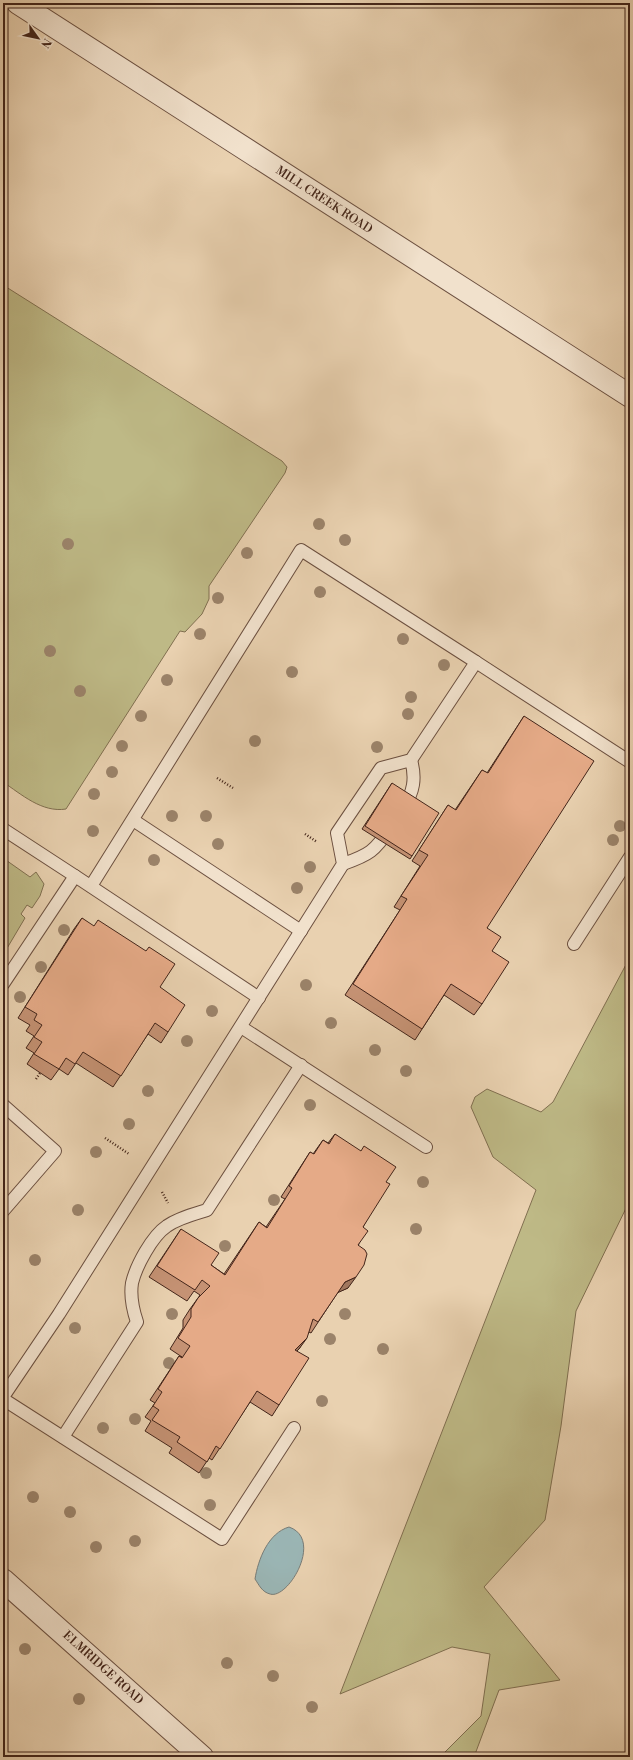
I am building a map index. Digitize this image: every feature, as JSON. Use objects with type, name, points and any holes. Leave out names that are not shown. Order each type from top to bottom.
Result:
[{"type":"street","name":"MILL CREEK ROAD","points":[[18,3],[630,396]]},
{"type":"street","name":"ELMRIDGE ROAD","points":[[3,1580],[202,1757]]},
{"type":"lane","points":[[91,886],[301,550],[630,762]]},
{"type":"lane","points":[[343,864],[337,833],[381,768],[411,760],[476,662]]},
{"type":"lane","points":[[294,1428],[222,1539],[3,1398],[59,1314],[343,864],[371,852],[379,845],[411,796],[414,777],[411,760]]},
{"type":"lane","points":[[133,820],[301,931]]},
{"type":"lane","points":[[3,830],[91,886],[259,998]]},
{"type":"lane","points":[[574,944],[630,858]]},
{"type":"lane","points":[[3,984],[75,876]]},
{"type":"lane","points":[[241,1027],[426,1147]]},
{"type":"lane","points":[[63,1437],[137,1322],[132,1309],[132,1283],[141,1259],[151,1243],[166,1226],[188,1216],[207,1210],[301,1065]]},
{"type":"lane","points":[[3,1105],[55,1152],[3,1211]]},
{"type":"path","points":[[217,778],[233,788]]},
{"type":"path","points":[[305,834],[319,843]]},
{"type":"path","points":[[36,1079],[40,1073]]},
{"type":"path","points":[[105,1138],[129,1154]]},
{"type":"path","points":[[162,1192],[170,1206]]},
{"type":"shaded area","points":[[3,285],[282,461],[287,467],[285,473],[209,586],[209,599],[202,614],[185,632],[180,631],[66,809],[49,808],[32,802],[3,782]]},
{"type":"shaded area","points":[[3,858],[30,877],[36,872],[44,884],[40,896],[32,908],[27,905],[21,914],[25,918],[3,955]]},
{"type":"shaded area","points":[[630,957],[630,1200],[576,1311],[561,1426],[545,1520],[484,1587],[560,1680],[499,1690],[474,1757],[440,1757],[481,1716],[490,1654],[452,1647],[340,1694],[536,1190],[493,1157],[471,1107],[475,1097],[487,1089],[541,1112],[553,1102]]},
{"type":"water","points":[[289,1527],[299,1534],[303,1543],[303,1555],[293,1579],[285,1588],[277,1593],[270,1594],[259,1586],[255,1579],[259,1564],[265,1548],[270,1541],[275,1535]]},
{"type":"building","points":[[524,716],[594,761],[487,928],[501,937],[492,951],[509,962],[482,1004],[451,984],[422,1029],[353,984],[407,899],[401,896],[428,855],[419,850],[448,805],[456,810],[482,770],[488,773]]},
{"type":"building","points":[[392,783],[439,813],[412,856],[365,826]]},
{"type":"building","points":[[82,918],[94,926],[98,920],[146,951],[149,947],[175,964],[160,987],[185,1005],[168,1032],[155,1023],[121,1076],[83,1052],[75,1064],[66,1058],[59,1069],[34,1054],[42,1042],[34,1037],[42,1025],[34,1020],[37,1014],[25,1007]]},
{"type":"building","points":[[335,1134],[361,1151],[364,1146],[396,1167],[386,1182],[390,1184],[363,1227],[368,1231],[358,1245],[365,1250],[367,1254],[364,1265],[356,1277],[345,1282],[318,1322],[313,1319],[307,1338],[295,1350],[309,1358],[279,1405],[257,1391],[220,1449],[216,1446],[207,1462],[177,1442],[180,1437],[152,1420],[159,1410],[153,1406],[162,1392],[158,1389],[179,1356],[182,1358],[190,1346],[178,1338],[191,1317],[191,1309],[198,1298],[210,1286],[202,1280],[195,1290],[157,1266],[181,1229],[219,1253],[211,1265],[225,1275],[259,1222],[267,1228],[292,1188],[289,1186],[310,1152],[314,1154],[323,1140],[329,1144]]}]
